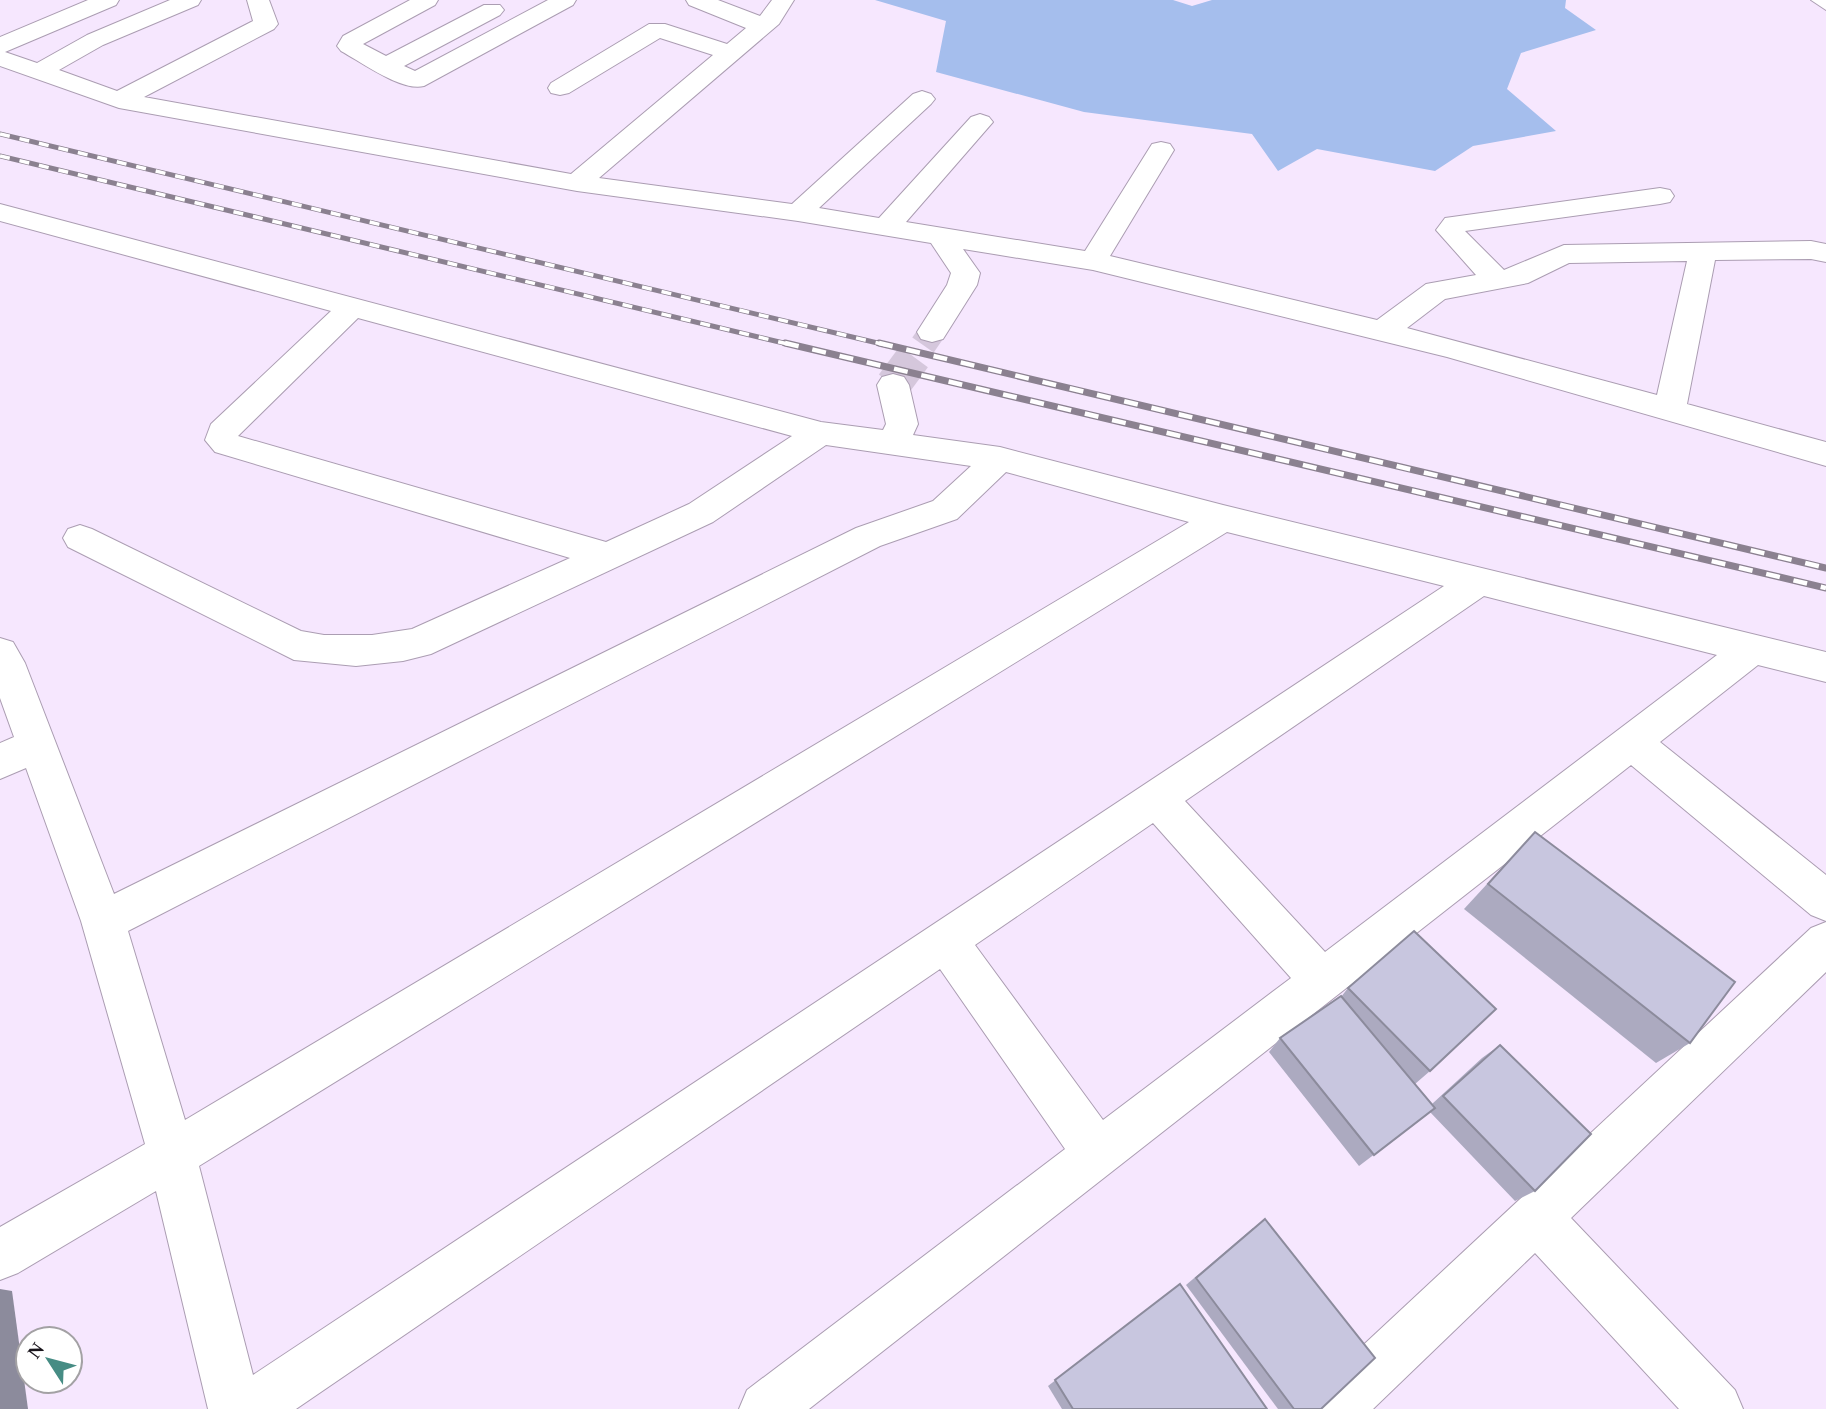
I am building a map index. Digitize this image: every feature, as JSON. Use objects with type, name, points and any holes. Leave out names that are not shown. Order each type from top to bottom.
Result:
[{"type":"street","points":[[0,46],[108,0]]},
{"type":"street","points":[[38,72],[95,40],[190,0]]},
{"type":"street","points":[[119,100],[266,24],[258,0]]},
{"type":"street","points":[[426,0],[348,44],[409,79],[421,79],[565,0]]},
{"type":"street","points":[[385,66],[512,0]]},
{"type":"street","points":[[697,0],[763,26]]},
{"type":"street","points":[[577,183],[763,26],[777,12],[783,0]]},
{"type":"street","points":[[561,88],[657,29],[731,53]]},
{"type":"street","points":[[0,58],[119,100],[577,183],[798,213],[1093,261],[1450,348],[1826,454]]},
{"type":"street","points":[[798,213],[922,99]]},
{"type":"street","points":[[886,227],[980,122]]},
{"type":"street","points":[[1093,261],[1161,150]]},
{"type":"street","points":[[1497,280],[1453,235],[1450,230],[1455,224],[1660,196]]},
{"type":"street","points":[[0,212],[821,433],[1000,458],[1223,518],[1826,667]]},
{"type":"street","points":[[932,332],[962,285],[966,273],[940,236]]},
{"type":"street","points":[[1381,332],[1436,290],[1527,275],[1553,257],[1564,254],[1811,250],[1826,253]]},
{"type":"street","points":[[1670,410],[1703,251]]},
{"type":"street","points":[[351,308],[222,432],[221,440],[227,444],[609,555]]},
{"type":"street","points":[[892,444],[902,424],[893,385]]},
{"type":"street","points":[[80,538],[295,645],[313,649],[393,649],[418,643],[701,513],[821,433]]},
{"type":"street","points":[[103,921],[868,537],[945,510],[1000,458]]},
{"type":"street","points":[[0,1255],[172,1156],[1223,518]]},
{"type":"street","points":[[249,1409],[1481,580]]},
{"type":"street","points":[[766,1409],[1752,649]]},
{"type":"street","points":[[0,653],[6,663],[18,753],[103,921],[172,1156],[235,1409]]},
{"type":"street","points":[[1631,743],[1826,901]]},
{"type":"street","points":[[1156,798],[1322,980]]},
{"type":"street","points":[[944,940],[1098,1154]]},
{"type":"street","points":[[1334,1409],[1826,943]]},
{"type":"street","points":[[1536,1217],[1716,1409]]},
{"type":"lane","points":[[1818,0],[1826,6]]},
{"type":"water","points":[[875,0],[1173,0],[1192,6],[1212,0],[1566,0],[1565,8],[1596,30],[1521,53],[1507,89],[1556,131],[1473,146],[1435,171],[1317,149],[1278,171],[1252,134],[1084,112],[936,72],[946,21]]},
{"type":"building","points":[[1535,832],[1735,982],[1690,1043],[1488,884]]},
{"type":"building","points":[[1414,931],[1496,1009],[1430,1071],[1348,988]]},
{"type":"building","points":[[1341,996],[1435,1108],[1374,1155],[1280,1038]]},
{"type":"building","points":[[1500,1045],[1591,1134],[1535,1191],[1443,1096]]},
{"type":"building","points":[[1265,1219],[1375,1358],[1321,1409],[1294,1409],[1196,1278]]},
{"type":"building","points":[[1180,1284],[1267,1409],[1073,1409],[1055,1380]]},
{"type":"tunnel","points":[[923,345],[932,332]]},
{"type":"tunnel","points":[[893,385],[924,343]]},
{"type":"railway","points":[[0,134],[886,345]]},
{"type":"railway","points":[[0,156],[792,345]]},
{"type":"railway","points":[[785,343],[1826,588]]},
{"type":"railway","points":[[879,343],[1826,568]]}]
